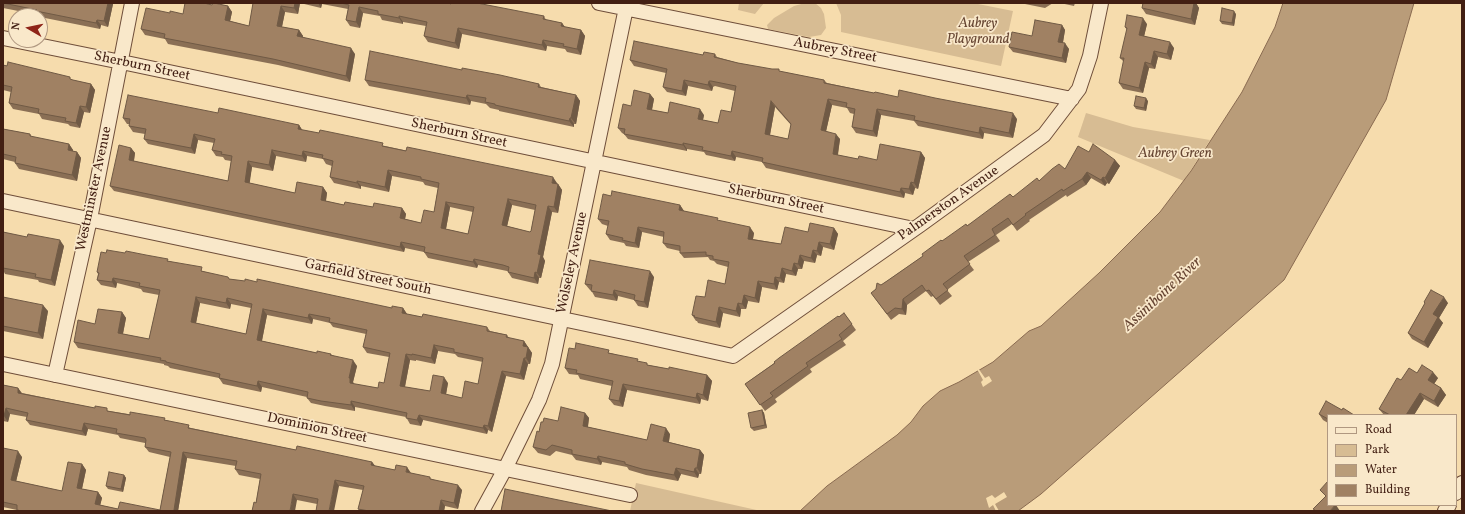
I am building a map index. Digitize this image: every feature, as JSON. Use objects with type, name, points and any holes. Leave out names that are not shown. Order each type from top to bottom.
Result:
[{"type":"street","name":"Westminster Avenue","points":[[56,374],[90,219],[132,3]]},
{"type":"street","name":"Aubrey Street","points":[[599,3],[626,6],[1072,99]]},
{"type":"street","name":"Palmerston Avenue","points":[[733,356],[914,229],[1044,135],[1079,89],[1090,56],[1102,3]]},
{"type":"street","name":"Wolseley Avenue","points":[[482,511],[505,469],[539,400],[552,364],[626,6]]},
{"type":"street","name":"Sherburn Street","points":[[3,38],[914,229]]},
{"type":"street","name":"Garfield Street South","points":[[3,201],[733,356]]},
{"type":"street","name":"Dominion Street","points":[[3,364],[630,495]]},
{"type":"green space","points":[[739,3],[764,3],[755,14],[738,10]]},
{"type":"green space","points":[[805,3],[815,3],[821,8],[824,14],[826,28],[821,35],[809,37],[768,29],[767,25],[774,18],[794,6]]},
{"type":"green space","name":"Aubrey Playground","points":[[836,3],[973,3],[1013,11],[1001,66],[841,32],[841,15]]},
{"type":"green space","name":"Aubrey Green","points":[[1086,113],[1133,127],[1210,140],[1184,181],[1078,137]]},
{"type":"green space","points":[[636,483],[761,511],[630,511]]},
{"type":"water","name":"Assiniboine River","points":[[1283,3],[1414,3],[1386,100],[1284,280],[1041,494],[1018,511],[800,511],[827,486],[897,435],[911,422],[923,406],[940,391],[959,382],[993,362],[1029,331],[1041,326],[1099,273],[1160,212],[1191,171],[1242,92],[1275,27]]},
{"type":"pier","points":[[978,368],[985,378],[989,376],[992,381],[983,387],[981,382],[983,380],[977,369]]},
{"type":"pier","points":[[1004,492],[1007,497],[995,504],[999,511],[996,511],[993,505],[989,508],[986,498],[992,495],[995,498]]},
{"type":"building","points":[[3,3],[108,3],[104,21],[97,20],[96,23],[48,13],[48,8],[27,8]]},
{"type":"building","points":[[185,3],[204,3],[212,5],[214,3],[228,6],[225,20],[249,26],[253,3],[295,3],[294,8],[281,6],[277,26],[299,30],[297,36],[351,48],[346,76],[273,59],[164,38],[165,34],[141,29],[146,8],[183,14]]},
{"type":"building","points":[[341,3],[477,3],[544,16],[543,19],[562,23],[561,26],[581,30],[577,49],[563,46],[564,44],[543,40],[542,45],[458,28],[455,43],[424,36],[427,22],[399,16],[399,18],[378,14],[378,11],[359,7],[356,22],[346,20],[349,5]]},
{"type":"building","points":[[1143,3],[1194,3],[1191,19],[1142,8]]},
{"type":"building","points":[[1222,8],[1234,11],[1232,23],[1220,21]]},
{"type":"building","points":[[1127,15],[1143,18],[1139,35],[1170,42],[1167,54],[1154,51],[1151,64],[1145,62],[1139,88],[1119,83],[1124,58],[1120,58],[1127,28],[1125,27]]},
{"type":"building","points":[[1035,20],[1062,25],[1058,42],[1065,43],[1062,58],[1009,47],[1012,32],[1032,36]]},
{"type":"building","points":[[634,41],[703,55],[704,52],[715,54],[714,57],[738,63],[779,69],[779,71],[824,80],[824,83],[874,93],[898,97],[899,90],[1013,113],[1009,133],[980,127],[979,133],[914,120],[915,116],[877,109],[873,131],[852,127],[855,109],[846,107],[847,103],[828,99],[821,130],[836,134],[833,154],[858,159],[859,156],[877,160],[880,144],[921,152],[914,183],[911,182],[909,189],[901,188],[900,192],[762,162],[763,158],[732,151],[731,156],[702,150],[703,147],[683,143],[683,145],[624,134],[625,129],[618,128],[623,104],[631,106],[634,90],[650,94],[647,109],[668,113],[670,102],[700,109],[698,119],[718,123],[721,110],[731,112],[736,86],[711,81],[709,81],[708,85],[684,80],[682,91],[663,87],[667,69],[630,60]],"holes":[[[771,101],[791,124],[788,139],[765,134]]]},
{"type":"building","points":[[370,51],[462,70],[462,68],[500,75],[539,84],[538,87],[576,95],[571,118],[569,121],[495,105],[485,102],[486,98],[467,95],[466,98],[365,80]]},
{"type":"building","points":[[8,62],[70,77],[70,79],[73,80],[91,84],[86,107],[80,106],[76,123],[65,121],[66,118],[38,113],[39,109],[9,103],[12,87],[3,85],[3,65],[7,66]]},
{"type":"building","points":[[128,95],[218,113],[219,108],[299,125],[298,129],[319,133],[320,130],[383,143],[382,146],[406,151],[407,147],[553,177],[552,183],[558,184],[554,207],[548,206],[538,254],[541,255],[537,273],[535,272],[534,278],[508,272],[509,267],[503,265],[474,259],[473,262],[424,252],[425,247],[401,242],[400,247],[110,186],[119,145],[131,148],[129,160],[228,181],[232,156],[221,154],[222,152],[212,150],[215,139],[194,134],[191,148],[144,139],[146,129],[129,126],[130,119],[123,118]],"holes":[[[272,150],[302,156],[303,151],[323,155],[322,158],[333,161],[330,177],[357,183],[357,181],[385,187],[388,170],[421,177],[421,179],[439,183],[434,212],[424,210],[421,223],[400,218],[402,208],[374,203],[373,207],[345,202],[344,205],[321,200],[323,187],[297,182],[295,193],[245,182],[248,161],[269,165]],[[508,199],[536,205],[530,232],[502,225]],[[446,202],[474,207],[468,234],[441,228]]]},
{"type":"building","points":[[1136,96],[1146,98],[1144,108],[1134,106]]},
{"type":"building","points":[[3,129],[69,144],[68,150],[77,152],[72,175],[15,163],[16,157],[3,154]]},
{"type":"building","points":[[1093,144],[1115,160],[1105,178],[1103,177],[1101,180],[1087,172],[1082,179],[1063,191],[1062,189],[1025,214],[1026,215],[1013,225],[1008,218],[992,229],[995,235],[964,256],[970,264],[943,284],[948,290],[936,299],[929,290],[926,291],[922,285],[903,299],[902,309],[895,308],[887,314],[871,293],[876,289],[877,283],[881,285],[887,281],[923,256],[922,254],[941,240],[942,241],[966,224],[967,226],[1010,194],[1013,197],[1037,178],[1039,181],[1059,164],[1065,169],[1078,146],[1089,152]]},
{"type":"building","points":[[612,191],[680,205],[679,210],[718,218],[717,220],[750,227],[748,239],[781,244],[785,227],[808,232],[810,223],[834,228],[830,244],[819,242],[817,251],[813,250],[811,258],[800,255],[798,264],[794,263],[792,271],[782,268],[780,278],[775,277],[774,284],[758,281],[755,298],[744,295],[742,304],[738,303],[736,311],[719,307],[716,322],[694,317],[695,316],[692,315],[696,296],[705,297],[708,280],[725,284],[729,262],[713,259],[713,256],[706,255],[706,252],[680,253],[680,246],[663,243],[664,232],[638,227],[635,243],[622,240],[623,238],[606,234],[609,221],[598,219],[603,194],[611,196]]},
{"type":"building","points":[[3,232],[27,237],[28,234],[60,240],[51,280],[35,277],[36,274],[3,268]]},
{"type":"building","points":[[107,250],[125,253],[126,251],[168,259],[167,261],[202,267],[201,271],[228,277],[229,279],[245,281],[245,279],[257,282],[257,279],[392,308],[392,306],[403,308],[402,313],[422,317],[423,314],[487,327],[487,331],[507,335],[506,337],[524,341],[523,346],[528,347],[526,358],[524,358],[520,374],[502,371],[488,426],[484,425],[483,428],[419,415],[417,420],[406,418],[407,413],[351,401],[351,405],[321,401],[307,398],[308,392],[258,381],[257,386],[219,378],[220,374],[166,362],[160,360],[161,358],[74,342],[78,320],[95,324],[98,309],[122,312],[118,333],[149,339],[160,290],[139,286],[140,283],[113,278],[112,282],[97,280],[101,252],[106,253]],"holes":[[[196,297],[226,303],[227,298],[252,304],[246,334],[191,322]],[[263,309],[308,318],[309,314],[330,318],[329,322],[367,330],[363,347],[390,353],[384,383],[379,382],[378,388],[350,383],[349,378],[353,360],[317,351],[317,353],[257,340]],[[434,345],[454,349],[454,352],[483,358],[478,384],[465,381],[462,398],[441,393],[444,377],[433,375],[430,391],[400,386],[406,354],[431,358]]]},
{"type":"building","points":[[590,260],[650,271],[644,302],[634,300],[635,295],[614,290],[613,295],[591,291],[592,285],[585,284]]},
{"type":"building","points":[[1431,290],[1444,297],[1433,314],[1438,317],[1424,342],[1408,333]]},
{"type":"building","points":[[3,297],[43,305],[38,333],[3,326]]},
{"type":"building","points":[[844,313],[852,324],[839,335],[842,339],[806,363],[808,366],[770,393],[773,396],[760,405],[745,384],[775,363],[774,362],[779,358]]},
{"type":"building","points":[[576,343],[609,350],[608,353],[638,359],[637,361],[647,363],[647,365],[669,369],[669,367],[707,375],[703,395],[697,393],[696,398],[623,384],[619,401],[609,399],[613,381],[576,373],[577,370],[565,368],[569,348],[575,349]]},
{"type":"building","points":[[1422,365],[1433,372],[1428,380],[1441,388],[1434,401],[1420,393],[1407,414],[1388,414],[1379,409],[1397,378],[1401,380],[1409,368],[1417,373]]},
{"type":"building","points":[[3,385],[18,388],[18,393],[95,408],[95,406],[107,408],[107,411],[130,415],[130,412],[165,418],[164,420],[189,425],[188,428],[296,450],[297,446],[372,462],[371,465],[395,470],[396,465],[407,467],[406,472],[458,485],[454,503],[441,500],[439,511],[369,511],[358,509],[364,486],[335,480],[329,511],[316,511],[318,499],[293,494],[290,511],[252,511],[254,502],[256,503],[261,474],[235,469],[237,461],[183,452],[174,510],[176,511],[17,510],[17,505],[3,502],[3,448],[18,451],[11,480],[62,491],[68,462],[82,464],[77,488],[98,492],[95,504],[118,509],[120,502],[160,510],[171,452],[145,447],[145,438],[116,433],[117,429],[84,423],[82,431],[26,420],[28,413],[6,408],[3,416]]},
{"type":"building","points":[[1326,401],[1342,410],[1343,408],[1352,414],[1327,414],[1327,418],[1319,414]]},
{"type":"building","points":[[561,407],[585,413],[583,426],[647,440],[651,424],[666,428],[663,441],[700,450],[697,468],[695,468],[694,472],[676,468],[674,475],[642,469],[625,464],[625,462],[598,456],[597,459],[572,454],[572,450],[552,445],[546,450],[533,447],[541,422],[543,422],[544,418],[558,421]]},
{"type":"building","points":[[762,410],[765,425],[751,428],[748,413]]},
{"type":"building","points":[[109,472],[124,475],[121,489],[106,486]]},
{"type":"building","points":[[1327,482],[1327,506],[1334,506],[1330,511],[1314,511],[1315,510],[1313,509],[1326,496],[1320,490]]},
{"type":"building","points":[[505,489],[612,511],[501,511]]}]
